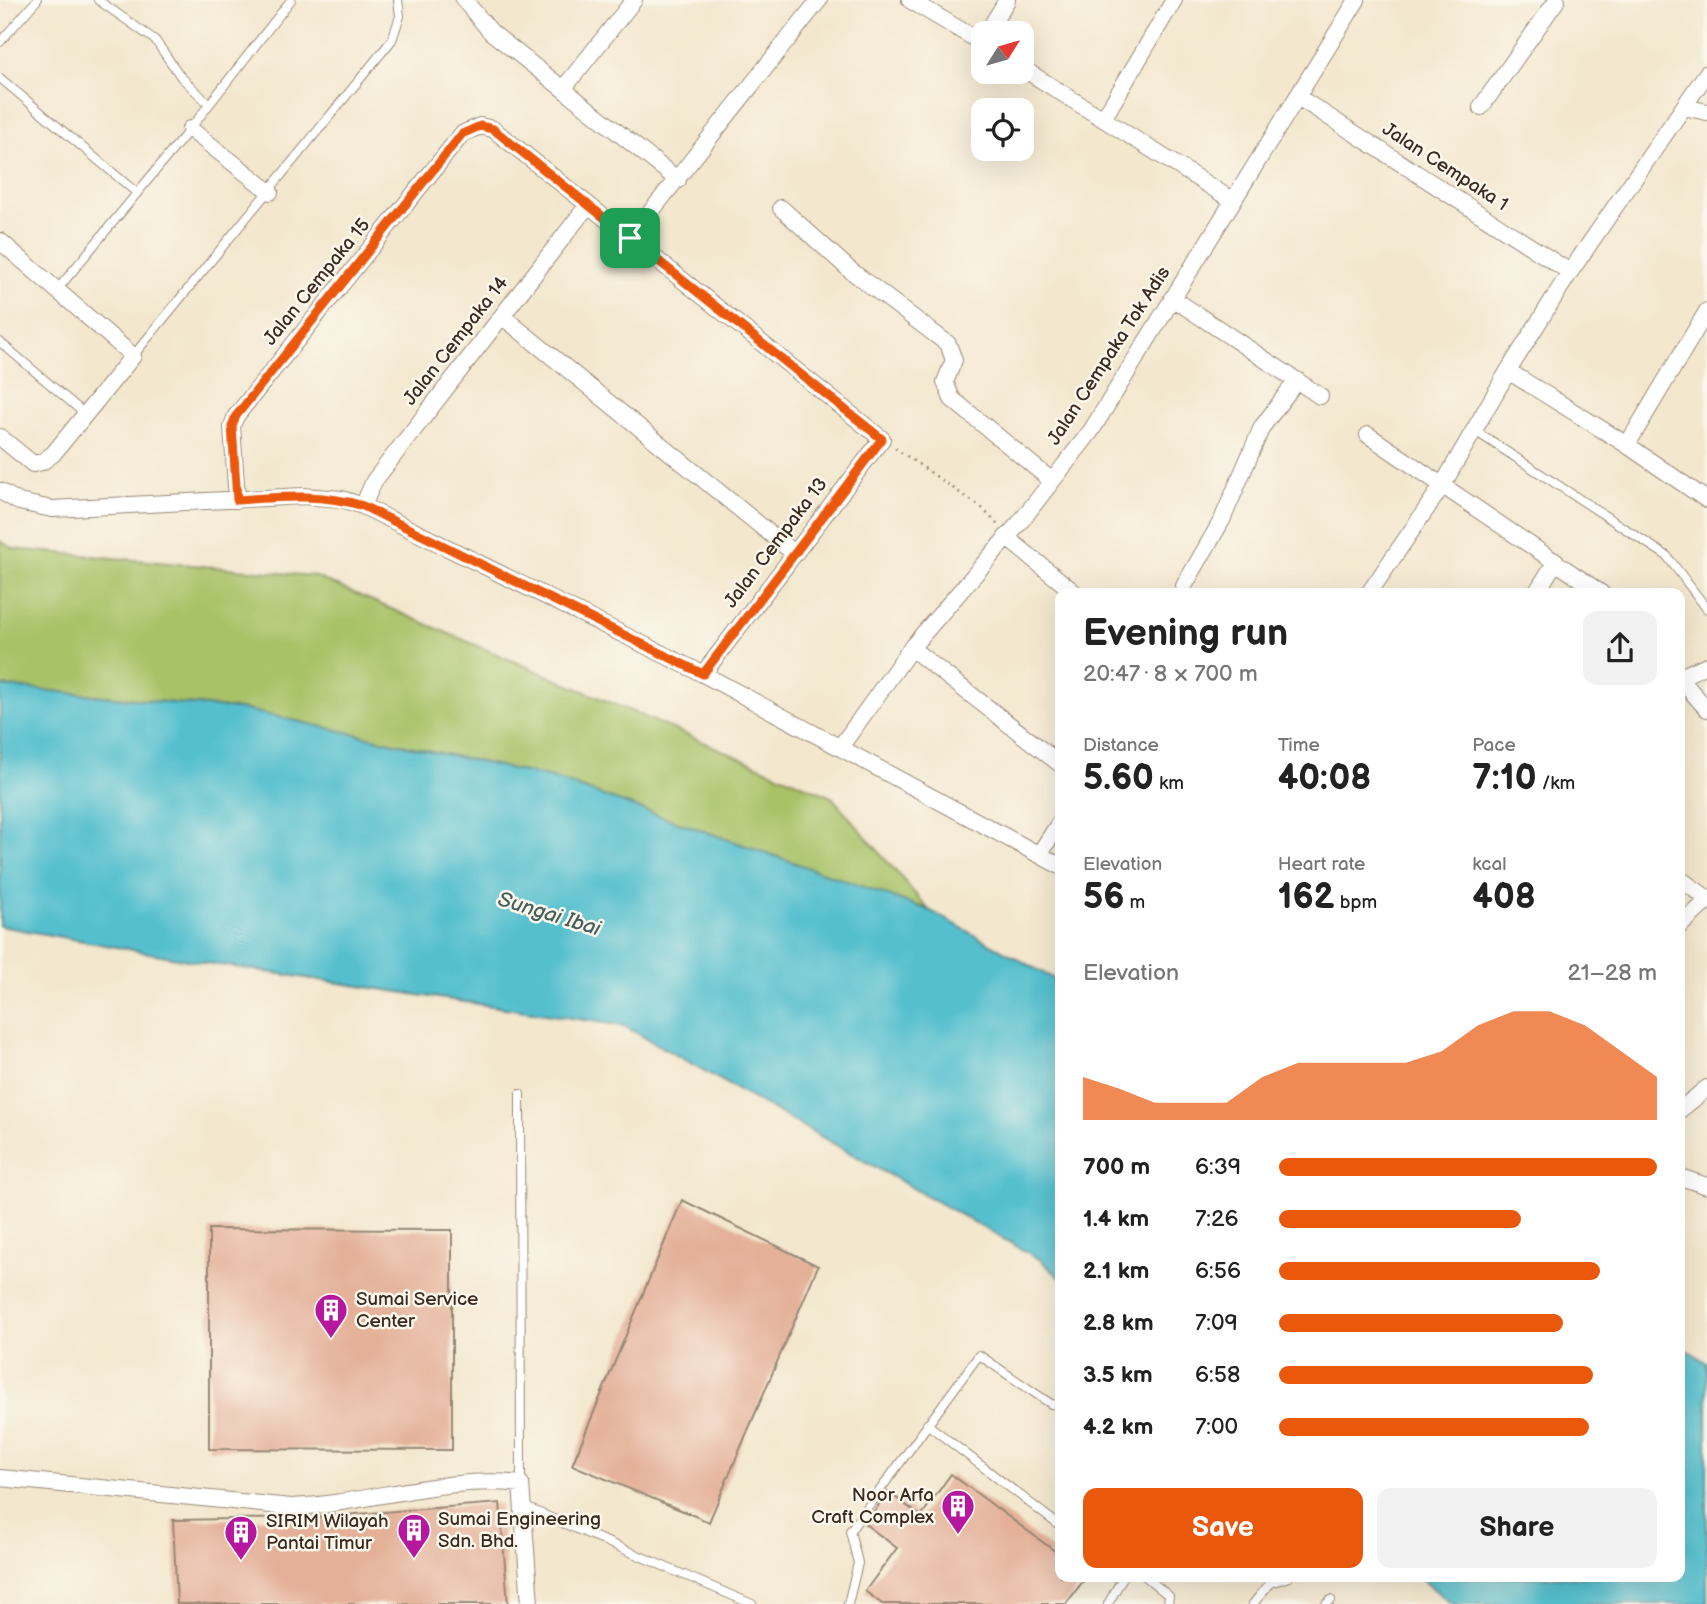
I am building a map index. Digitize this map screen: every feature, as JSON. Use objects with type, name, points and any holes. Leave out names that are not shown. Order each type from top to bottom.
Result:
[{"type":"street","points":[[464,0],[491,32],[678,180]]},
{"type":"street","points":[[563,89],[634,0]]},
{"type":"street","points":[[630,238],[819,0]]},
{"type":"street","points":[[910,0],[971,33]]},
{"type":"street","points":[[995,21],[1007,0]]},
{"type":"street","points":[[1103,119],[1174,0]]},
{"type":"street","name":"Jalan Cempaka Tok Adis","points":[[841,746],[911,648],[1021,521],[1091,430],[1357,0]]},
{"type":"street","points":[[1481,107],[1557,0]]},
{"type":"street","points":[[1372,588],[1442,486],[1508,371],[1570,272],[1707,73]]},
{"type":"street","points":[[1034,76],[1232,200]]},
{"type":"street","name":"Jalan Cempaka 1","points":[[1298,97],[1570,272]]},
{"type":"street","points":[[1684,107],[1707,112]]},
{"type":"street","name":"Jalan Cempaka 15","points":[[237,500],[232,426],[236,416],[462,134],[480,126],[493,129],[588,205]]},
{"type":"street","points":[[190,129],[270,192]]},
{"type":"street","points":[[588,205],[882,439]]},
{"type":"street","name":"Jalan Cempaka 14","points":[[363,506],[374,481],[588,205]]},
{"type":"street","points":[[781,208],[850,270],[948,344],[954,360],[945,382],[952,399],[1047,488]]},
{"type":"street","points":[[0,241],[132,356],[53,454],[42,462],[33,464],[0,437]]},
{"type":"street","points":[[1172,298],[1321,396]]},
{"type":"street","points":[[1627,445],[1707,311]]},
{"type":"street","points":[[502,316],[794,553]]},
{"type":"street","points":[[1508,371],[1627,445],[1707,500]]},
{"type":"street","points":[[1184,586],[1222,520],[1262,427],[1297,380]]},
{"type":"street","points":[[1368,435],[1594,588]]},
{"type":"street","name":"Jalan Cempaka 13","points":[[703,674],[882,439]]},
{"type":"street","points":[[0,491],[44,508],[303,496],[342,499],[363,506],[703,674],[1055,863]]},
{"type":"street","points":[[1006,537],[1069,588]]},
{"type":"street","points":[[1539,588],[1556,561]]},
{"type":"street","points":[[911,648],[1055,760]]},
{"type":"street","points":[[1685,676],[1707,665]]},
{"type":"street","points":[[1685,684],[1707,709]]},
{"type":"street","points":[[1040,853],[1055,830]]},
{"type":"street","points":[[1685,883],[1707,900],[1685,921]]},
{"type":"street","points":[[1685,1106],[1707,1088]]},
{"type":"street","points":[[1685,1179],[1707,1186]]},
{"type":"street","points":[[0,1478],[291,1507],[335,1505],[474,1481],[521,1483],[530,1604]]},
{"type":"lane","points":[[0,42],[37,0]]},
{"type":"lane","points":[[98,0],[155,40],[181,77],[209,104]]},
{"type":"lane","points":[[57,289],[190,129],[290,0]]},
{"type":"lane","points":[[132,356],[270,192],[392,40],[400,16],[398,0]]},
{"type":"lane","points":[[0,78],[136,193]]},
{"type":"lane","points":[[0,342],[85,414]]},
{"type":"lane","points":[[1475,431],[1667,556],[1707,609]]},
{"type":"lane","points":[[520,1094],[521,1483]]},
{"type":"lane","points":[[848,1604],[858,1563],[850,1531],[979,1355],[1051,1405],[1055,1405]]},
{"type":"lane","points":[[927,1424],[1055,1522]]},
{"type":"lane","points":[[523,1506],[752,1604]]},
{"type":"lane","points":[[1108,1604],[1120,1582]]},
{"type":"lane","points":[[1152,1582],[1170,1596],[1168,1604]]},
{"type":"lane","points":[[1253,1604],[1273,1582]]},
{"type":"path","points":[[882,439],[982,508],[1006,537]]},
{"type":"green space","points":[[0,541],[14,549],[314,576],[832,797],[929,910],[552,778],[247,710],[0,686]]},
{"type":"water","name":"Sungai Ibai","points":[[0,686],[247,710],[552,778],[929,910],[1055,979],[1055,1273],[1041,1260],[624,1026],[188,960],[0,926]]},
{"type":"water","points":[[1685,1348],[1707,1363],[1707,1604],[1452,1604],[1425,1582],[1685,1582]]},
{"type":"building","points":[[682,1200],[818,1266],[709,1522],[572,1465]]},
{"type":"building","name":"Sumai Service Center","points":[[209,1229],[452,1230],[452,1450],[209,1449]]},
{"type":"building","name":"Noor Arfa Craft Complex","points":[[951,1474],[1055,1551],[1055,1582],[1082,1582],[1066,1604],[882,1604],[865,1591],[897,1548],[865,1524],[888,1492],[921,1516]]},
{"type":"building","points":[[500,1503],[508,1604],[177,1604],[173,1520],[304,1518]]},
{"type":"place","name":"Sumai Service Center","points":[[331,1340]]},
{"type":"place","name":"Noor Arfa Craft Complex","points":[[958,1536]]},
{"type":"place","name":"Sumai Engineering Sdn. Bhd.","points":[[414,1560]]},
{"type":"place","name":"SIRIM Wilayah Pantai Timur","points":[[241,1562]]},
{"type":"route","points":[[480,126],[493,129],[630,238],[882,439],[703,674],[384,514],[363,506],[342,499],[303,496],[237,500],[232,426],[236,416],[462,134],[471,128],[480,126]]}]
